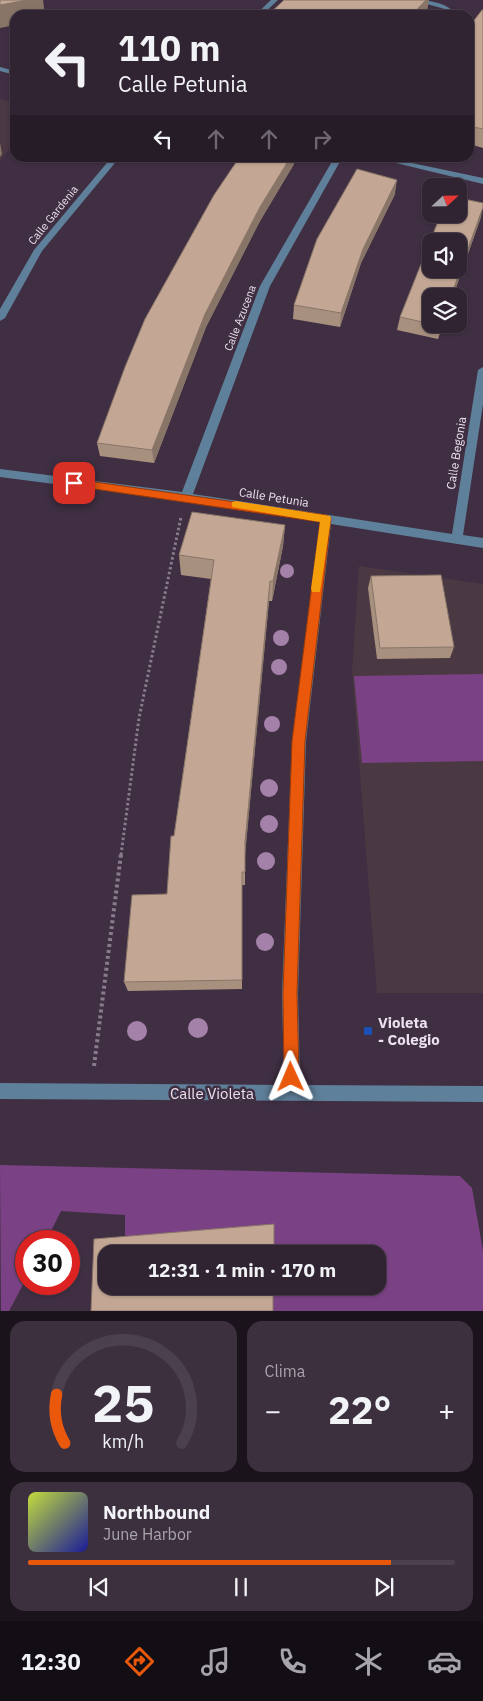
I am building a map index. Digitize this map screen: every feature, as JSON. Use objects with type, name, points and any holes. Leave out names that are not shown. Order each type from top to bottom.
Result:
[{"type":"street","points":[[264,10],[275,0]]},
{"type":"street","points":[[416,0],[449,10]]},
{"type":"street","name":"Calle Gardenia","points":[[0,318],[38,250],[112,162]]},
{"type":"street","name":"Calle Azucena","points":[[186,497],[265,286],[336,162]]},
{"type":"street","points":[[397,162],[483,181]]},
{"type":"street","name":"Calle Begonia","points":[[457,540],[483,370]]},
{"type":"street","name":"Calle Petunia","points":[[0,473],[186,497],[483,543]]},
{"type":"street","points":[[292,1094],[290,993],[298,741],[326,518]]},
{"type":"street","name":"Calle Violeta","points":[[0,1091],[292,1094],[452,1092],[483,1094]]},
{"type":"path","points":[[91,1092],[139,718],[186,497]]},
{"type":"shaded area","points":[[0,99],[10,102],[10,148],[0,161]]},
{"type":"shaded area","points":[[359,566],[483,584],[483,993],[377,993],[352,670]]},
{"type":"shaded area","points":[[483,674],[483,761],[362,763],[354,676]]},
{"type":"shaded area","points":[[0,1165],[460,1176],[472,1188],[483,1251],[483,1311],[272,1311],[272,1295],[386,1295],[386,1245],[199,1245],[125,1236],[125,1215],[61,1211],[52,1230],[15,1230],[15,1295],[18,1295],[9,1311],[1,1311]]},
{"type":"building","points":[[0,0],[28,0],[0,5]]},
{"type":"building","points":[[284,0],[426,0],[417,10],[273,10]]},
{"type":"building","points":[[483,10],[483,129],[474,127],[474,20]]},
{"type":"building","points":[[236,162],[288,162],[260,207],[205,314],[152,450],[97,443],[145,319],[214,195]]},
{"type":"building","points":[[357,169],[397,180],[363,249],[341,313],[294,305],[317,239]]},
{"type":"building","points":[[468,200],[483,203],[467,252],[467,233],[433,233],[437,223],[467,223]]},
{"type":"building","points":[[422,262],[422,278],[457,278],[454,288],[422,288],[422,322],[400,317]]},
{"type":"building","points":[[192,512],[285,525],[273,581],[270,581],[245,842],[245,872],[242,872],[242,980],[124,982],[132,895],[167,894],[171,836],[174,836],[214,560],[179,555]]},
{"type":"building","points":[[441,575],[454,647],[380,648],[371,576]]},
{"type":"building","points":[[274,1224],[274,1245],[98,1245],[98,1295],[273,1295],[273,1311],[91,1311],[94,1239]]},
{"type":"slow traffic","points":[[236,505],[326,518],[316,589]]},
{"type":"place","name":"Violeta - Colegio","points":[[368,1031]]},
{"type":"route","points":[[74,483],[186,497],[326,518],[321,544],[298,741],[290,993],[291,1077]]}]
